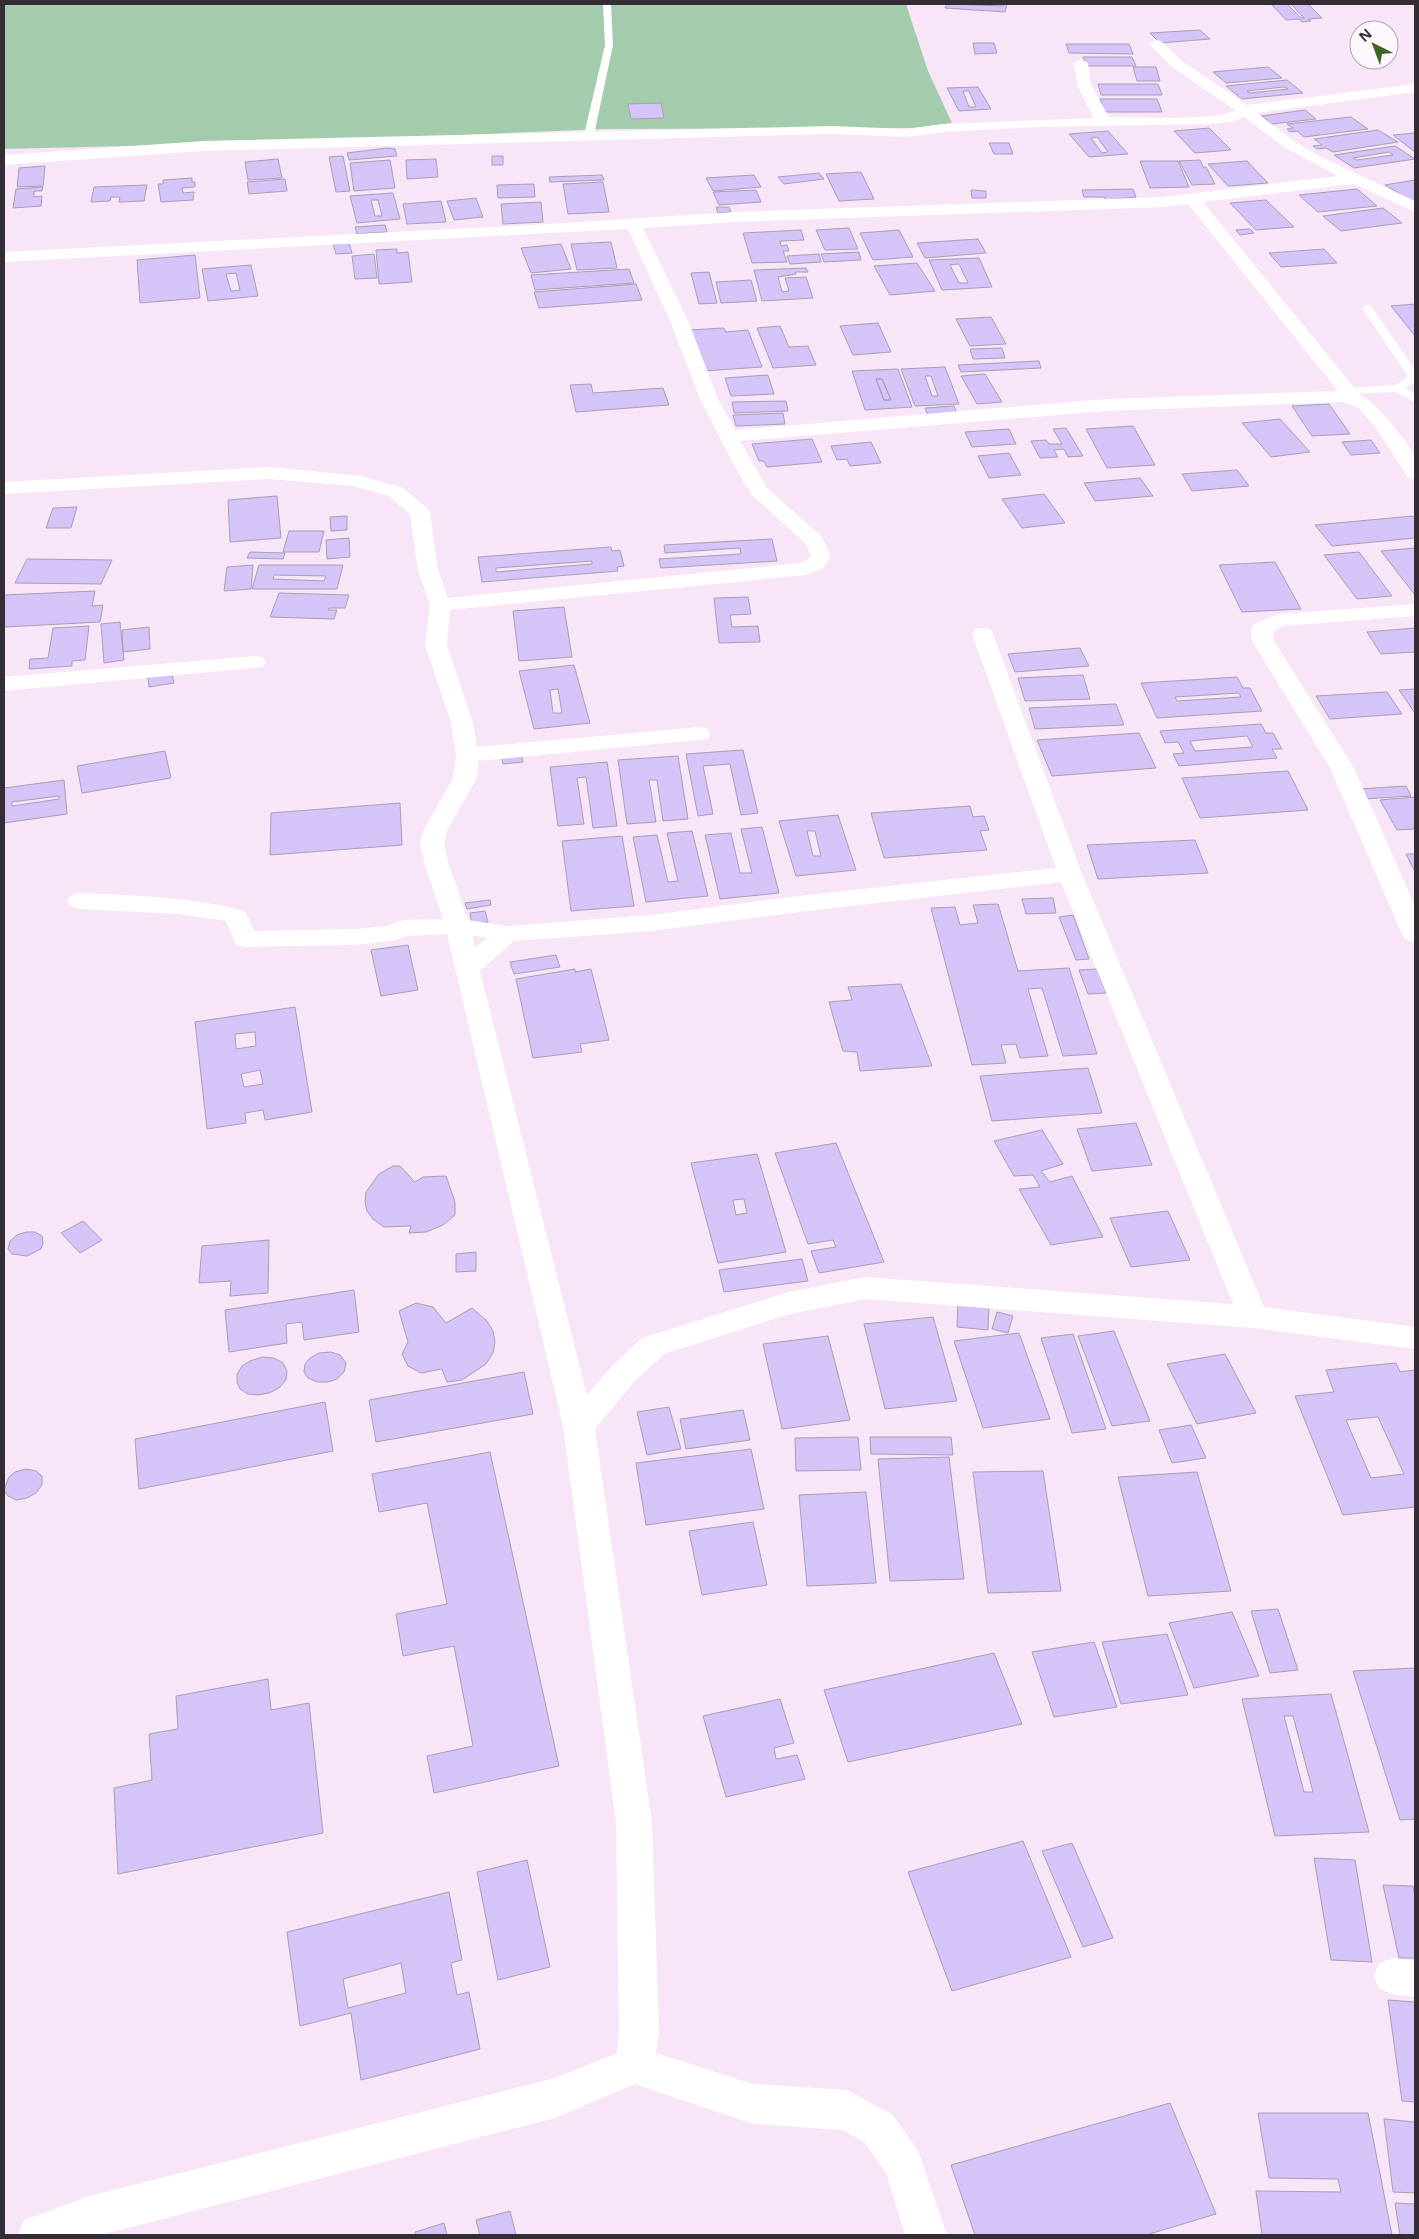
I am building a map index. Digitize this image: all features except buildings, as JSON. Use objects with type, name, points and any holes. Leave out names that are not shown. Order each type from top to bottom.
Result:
[{"type":"street","points":[[1156,44],[1177,64],[1244,110],[1289,144],[1314,159],[1415,207]]},
{"type":"street","points":[[1081,63],[1084,85],[1104,122]]},
{"type":"street","points":[[4,160],[204,146],[831,130],[906,133],[944,128],[1027,123],[1213,120],[1235,117],[1244,110],[1415,88]]},
{"type":"street","points":[[4,257],[242,246],[735,217],[1193,200],[1354,178]]},
{"type":"street","points":[[1193,200],[1350,395],[1367,407],[1406,443],[1415,473]]},
{"type":"street","points":[[440,605],[806,569],[816,564],[821,556],[815,541],[759,491],[709,399],[680,323],[633,223]]},
{"type":"street","points":[[730,436],[1106,405],[1350,395]]},
{"type":"street","points":[[4,488],[269,474],[354,480],[396,492],[420,512],[428,570],[440,605],[436,645],[462,723],[466,755],[465,778],[432,842],[436,862],[458,926],[579,1426],[634,1823],[639,2031],[635,2065]]},
{"type":"street","points":[[1415,610],[1278,620],[1262,629],[1263,641],[1342,768],[1415,934]]},
{"type":"street","points":[[983,634],[1070,874],[1253,1317]]},
{"type":"street","points":[[4,684],[255,662]]},
{"type":"street","points":[[466,755],[700,734]]},
{"type":"street","points":[[80,901],[218,911],[236,916],[245,939],[355,937],[392,933],[403,928],[458,926],[507,934],[651,923],[807,903],[1070,874]]},
{"type":"street","points":[[467,969],[507,934]]},
{"type":"street","points":[[579,1426],[623,1374],[653,1346],[789,1302],[866,1288],[1253,1317],[1415,1338]]},
{"type":"street","points":[[39,2235],[90,2217],[554,2098],[635,2065],[753,2104],[847,2110],[879,2129],[904,2165],[926,2235]]},
{"type":"lane","points":[[589,135],[609,45],[607,4]]},
{"type":"lane","points":[[1350,395],[1397,388],[1412,380],[1413,375],[1367,308]]},
{"type":"lane","points":[[1397,388],[1415,399]]},
{"type":"green space","points":[[4,4],[906,4],[928,71],[952,123],[913,128],[604,129],[324,141],[4,149]]}]
